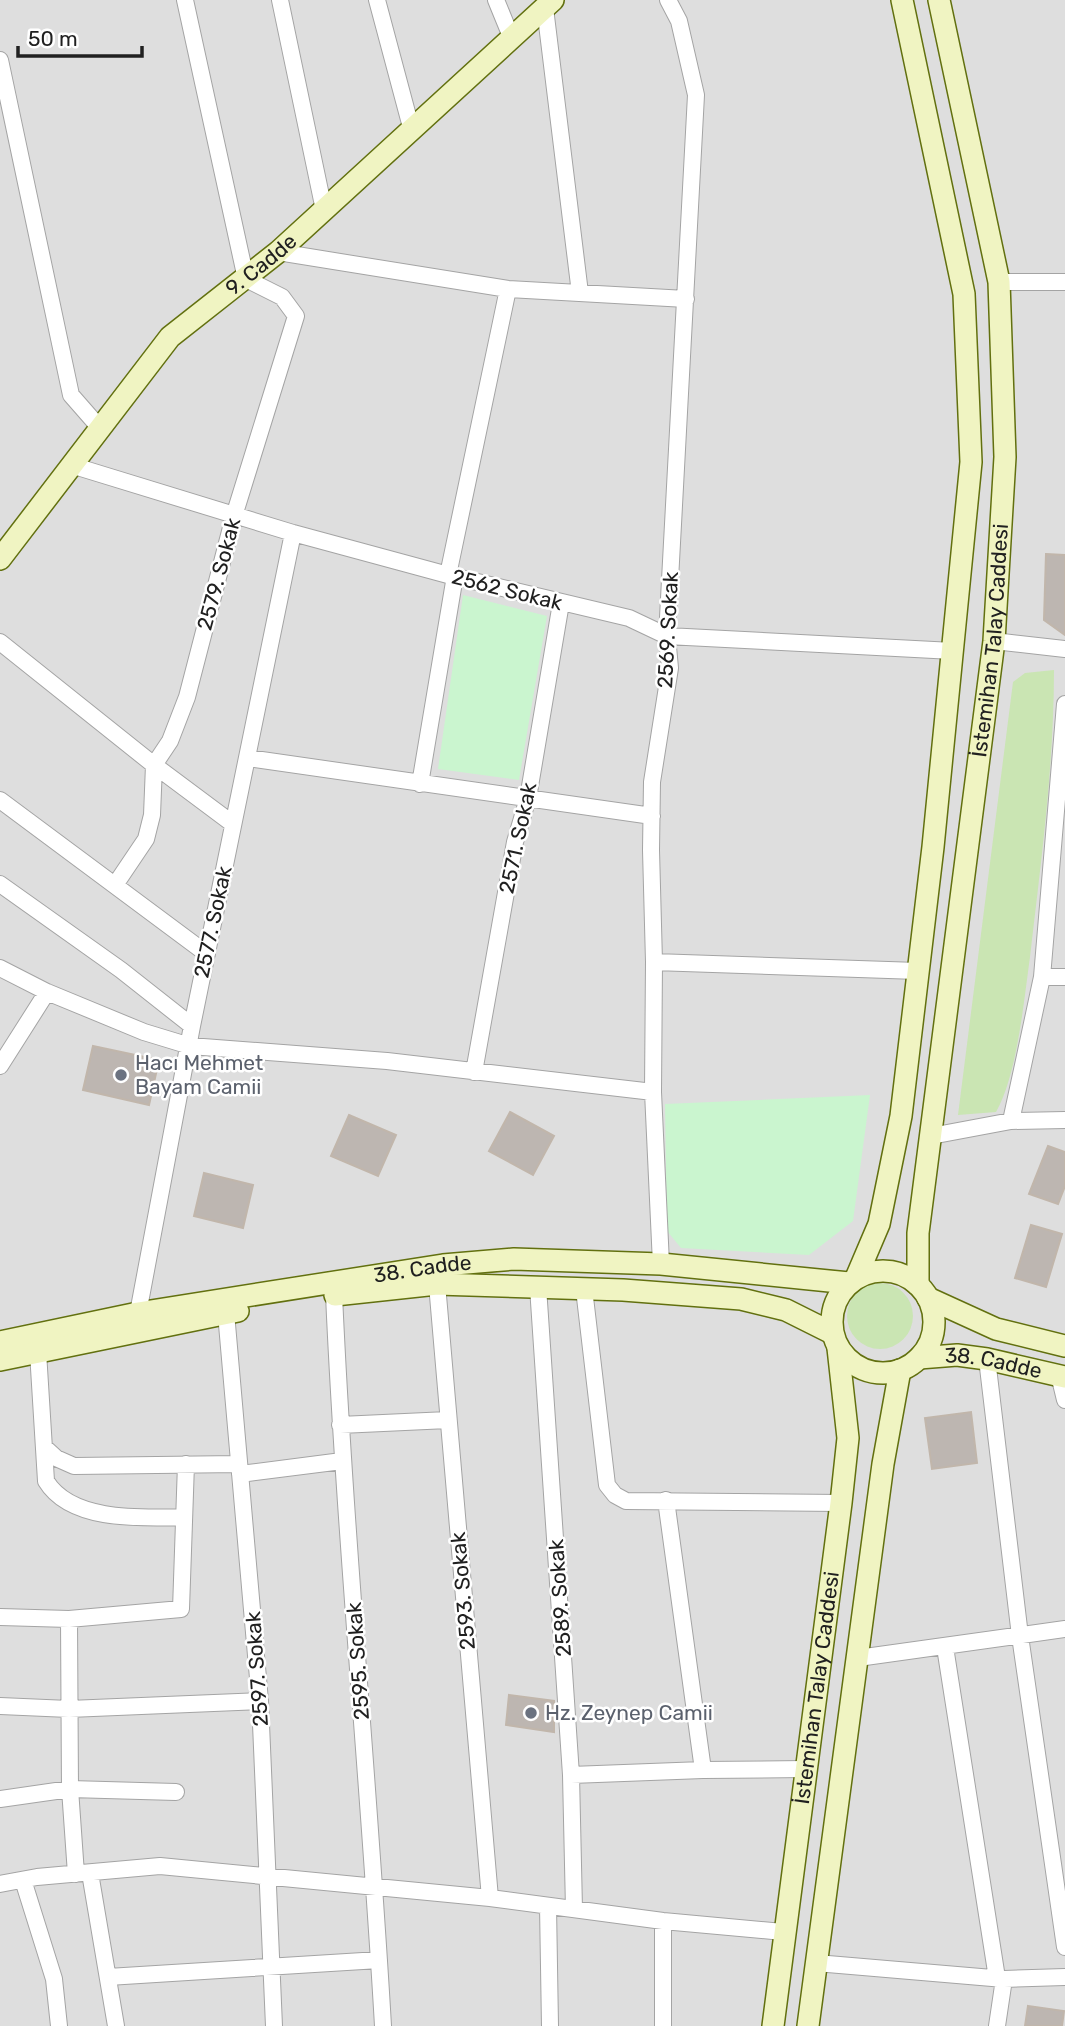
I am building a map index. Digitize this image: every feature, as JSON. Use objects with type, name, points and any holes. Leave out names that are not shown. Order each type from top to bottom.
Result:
[{"type":"street","points":[[185,0],[246,279]]},
{"type":"street","points":[[280,0],[324,210]]},
{"type":"street","points":[[377,0],[412,131]]},
{"type":"street","points":[[496,0],[512,39]]},
{"type":"street","name":"2569. Sokak","points":[[661,1264],[653,1092],[652,782],[670,668],[667,636],[696,95],[679,21],[668,0]]},
{"type":"street","name":"İstemihan Talay Caddesi","points":[[852,1281],[879,1224],[901,1116],[953,651],[971,462],[964,294],[902,0]]},
{"type":"street","name":"İstemihan Talay Caddesi","points":[[923,1291],[918,1233],[994,641],[1005,457],[999,282],[939,0]]},
{"type":"street","points":[[549,4],[580,293]]},
{"type":"street","name":"9. Cadde","points":[[0,559],[170,337],[278,252],[549,4]]},
{"type":"street","points":[[0,60],[71,395],[99,427]]},
{"type":"street","points":[[278,252],[508,289],[686,299]]},
{"type":"street","name":"2579. Sokak","points":[[153,765],[170,741],[187,697],[234,516],[296,316],[282,297],[246,279]]},
{"type":"street","points":[[999,282],[1065,282]]},
{"type":"street","points":[[420,784],[451,576],[508,289]]},
{"type":"street","name":"2562 Sokak","points":[[71,465],[293,533],[451,576],[629,618],[667,636],[953,651]]},
{"type":"street","name":"2577. Sokak","points":[[138,1313],[192,1026],[293,533]]},
{"type":"street","name":"2571. Sokak","points":[[474,1072],[515,842],[528,798],[561,603]]},
{"type":"street","points":[[994,641],[1065,649]]},
{"type":"street","points":[[0,642],[153,765],[233,824]]},
{"type":"street","points":[[1011,1121],[1042,977],[1065,704]]},
{"type":"street","points":[[248,758],[652,816]]},
{"type":"street","points":[[115,885],[146,839],[152,816],[153,765]]},
{"type":"street","points":[[0,800],[207,954]]},
{"type":"street","points":[[0,884],[121,970],[192,1026]]},
{"type":"street","points":[[654,962],[918,971]]},
{"type":"street","points":[[0,968],[47,992],[145,1032],[190,1046],[387,1061],[653,1092]]},
{"type":"street","points":[[1042,977],[1065,977]]},
{"type":"street","points":[[0,1066],[47,992]]},
{"type":"street","points":[[931,1136],[1011,1121],[1065,1120]]},
{"type":"street","name":"38. Cadde","points":[[0,1342],[138,1313],[443,1265],[513,1259],[661,1264],[852,1281]]},
{"type":"street","points":[[888,1271],[904,1275],[923,1291],[934,1320],[928,1347],[919,1358],[900,1370],[886,1374],[859,1368],[847,1359],[835,1341],[831,1320],[840,1294],[852,1281],[871,1272],[888,1271]]},
{"type":"street","name":"38. Cadde","points":[[0,1360],[226,1313],[334,1295],[437,1284],[584,1289],[741,1299],[786,1310],[835,1341]]},
{"type":"street","name":"2593. Sokak","points":[[437,1284],[489,1898]]},
{"type":"street","name":"2589. Sokak","points":[[538,1287],[571,1775],[574,1909]]},
{"type":"street","points":[[584,1289],[607,1485],[615,1495],[626,1501],[841,1503]]},
{"type":"street","name":"38. Cadde","points":[[923,1291],[996,1329],[1065,1346]]},
{"type":"street","name":"2595. Sokak","points":[[334,1295],[342,1461],[375,1886],[383,2026]]},
{"type":"street","name":"2597. Sokak","points":[[226,1313],[260,1701],[274,2026]]},
{"type":"street","name":"İstemihan Talay Caddesi","points":[[772,2026],[848,1438],[835,1341]]},
{"type":"street","points":[[38,1352],[46,1481],[53,1493],[85,1510],[145,1518],[184,1517]]},
{"type":"street","name":"38. Cadde","points":[[919,1358],[957,1355],[1062,1376]]},
{"type":"street","points":[[987,1359],[1020,1636],[1065,1947]]},
{"type":"street","name":"İstemihan Talay Caddesi","points":[[808,2026],[883,1464],[900,1370]]},
{"type":"street","points":[[1062,1376],[1065,1400]]},
{"type":"street","points":[[340,1424],[448,1420]]},
{"type":"street","points":[[44,1447],[56,1458],[74,1466],[186,1464],[239,1469],[342,1461]]},
{"type":"street","points":[[0,1617],[69,1619],[181,1609],[186,1464]]},
{"type":"street","points":[[666,1500],[704,1770]]},
{"type":"street","points":[[69,1619],[70,1790],[83,1873],[108,1977],[116,2026]]},
{"type":"street","points":[[858,1658],[1065,1629]]},
{"type":"street","points":[[945,1647],[1000,1978],[997,2026]]},
{"type":"street","points":[[0,1706],[69,1709],[260,1701]]},
{"type":"street","points":[[571,1775],[805,1769]]},
{"type":"street","points":[[0,1798],[70,1790],[176,1792]]},
{"type":"street","points":[[0,1884],[160,1866],[489,1898],[663,1921],[783,1932]]},
{"type":"street","points":[[23,1880],[54,1979],[59,2026]]},
{"type":"street","points":[[548,1906],[550,2026]]},
{"type":"street","points":[[663,1921],[663,2026]]},
{"type":"street","points":[[108,1977],[379,1960]]},
{"type":"street","points":[[816,1963],[1000,1978],[1065,1977]]},
{"type":"shaded area","points":[[0,0],[1065,0],[1065,2026],[0,2026]]},
{"type":"green space","points":[[463,595],[547,616],[519,780],[438,769]]},
{"type":"green space","points":[[1054,670],[1046,814],[1030,957],[1014,1058],[996,1112],[958,1115],[1013,682],[1025,673]]},
{"type":"green space","points":[[870,1095],[853,1221],[809,1255],[681,1248],[667,1231],[665,1104]]},
{"type":"green space","points":[[886,1283],[904,1292],[911,1303],[911,1329],[904,1340],[893,1347],[874,1349],[856,1340],[849,1329],[847,1310],[856,1292],[867,1285]]},
{"type":"building","points":[[1046,554],[1065,555],[1065,635],[1044,620]]},
{"type":"building","name":"Hacı Mehmet Bayam Camii","points":[[93,1046],[159,1060],[149,1105],[83,1090]]},
{"type":"building","points":[[510,1112],[554,1136],[533,1175],[489,1151]]},
{"type":"building","points":[[349,1115],[396,1135],[378,1176],[331,1156]]},
{"type":"building","points":[[1048,1146],[1065,1152],[1065,1186],[1058,1204],[1029,1194]]},
{"type":"building","points":[[204,1173],[253,1185],[243,1228],[194,1216]]},
{"type":"building","points":[[1031,1225],[1062,1234],[1046,1287],[1015,1278]]},
{"type":"building","points":[[971,1412],[977,1463],[932,1469],[925,1418]]},
{"type":"building","name":"Hz. Zeynep Camii","points":[[509,1695],[554,1701],[554,1732],[506,1725]]},
{"type":"building","points":[[1028,2006],[1064,2011],[1062,2026],[1025,2026]]},
{"type":"place","name":"Hacı Mehmet Bayam Camii","points":[[121,1075]]},
{"type":"place","name":"Hz. Zeynep Camii","points":[[531,1713]]}]
